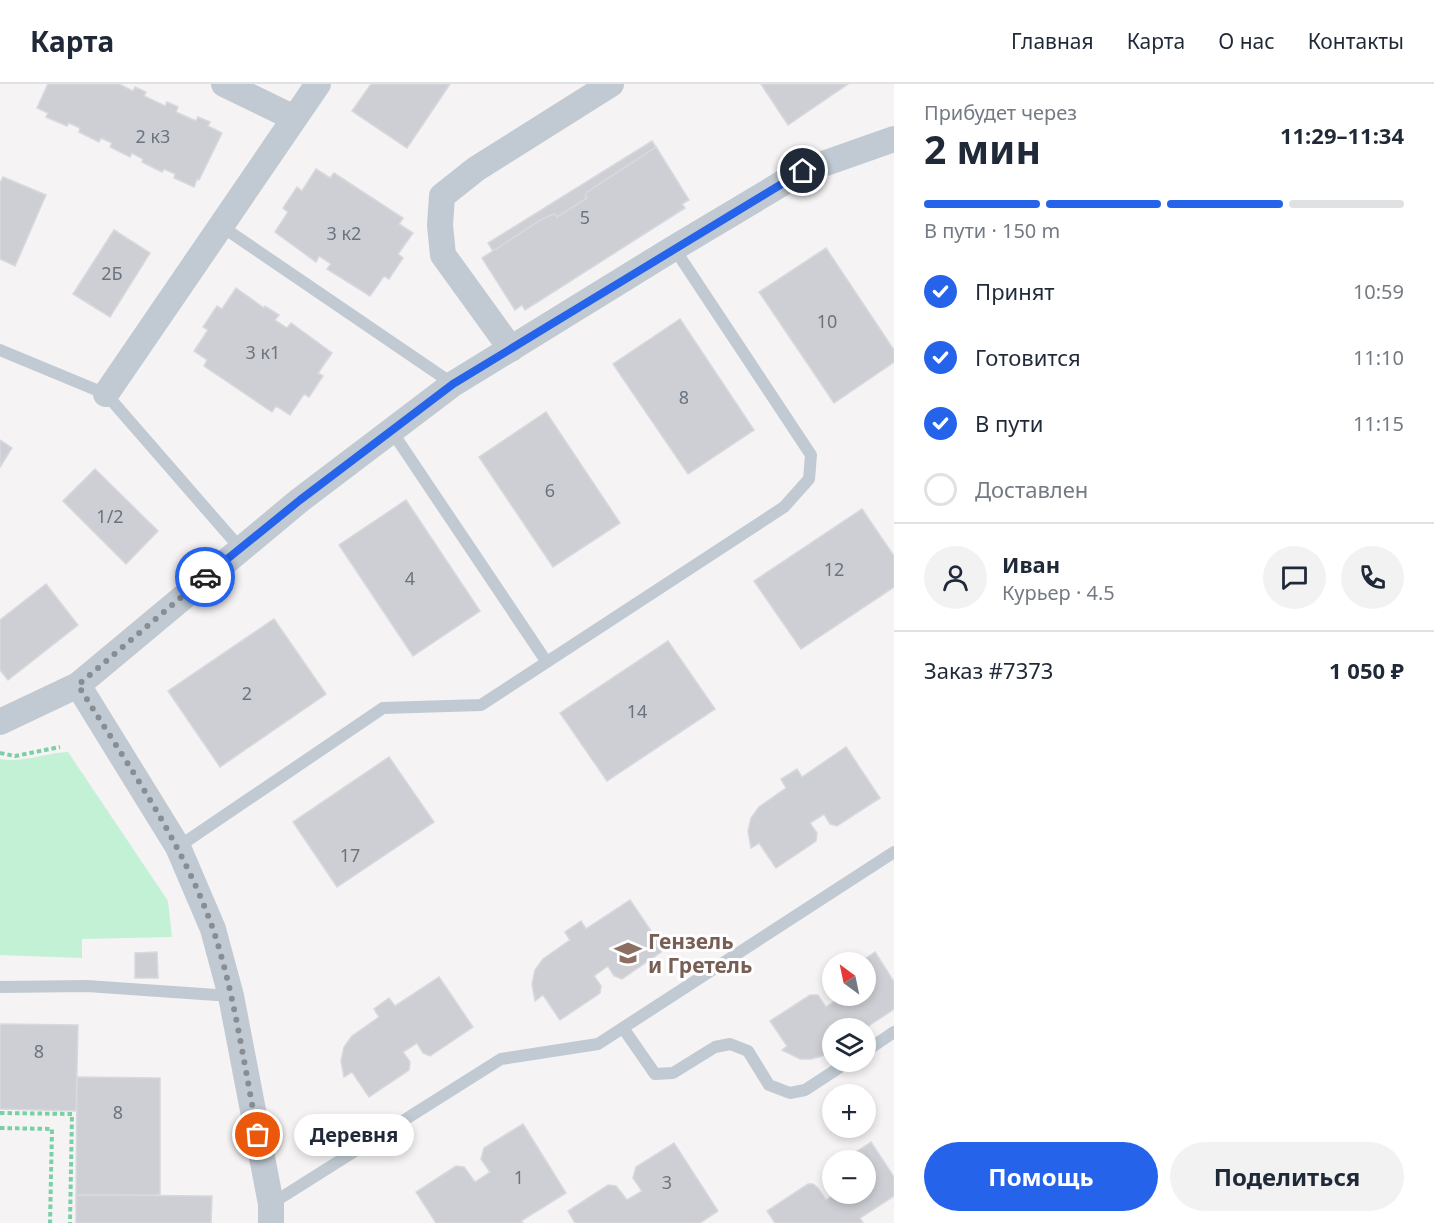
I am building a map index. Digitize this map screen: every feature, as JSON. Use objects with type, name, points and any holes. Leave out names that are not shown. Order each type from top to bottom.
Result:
[{"type":"street","points":[[224,84],[294,118]]},
{"type":"street","points":[[106,394],[318,84]]},
{"type":"street","points":[[511,349],[443,255],[440,225],[442,196],[476,169],[611,84]]},
{"type":"street","points":[[0,722],[78,685],[240,548],[453,384],[803,171],[894,139]]},
{"type":"street","points":[[78,685],[178,847],[213,929],[231,996],[271,1214]]},
{"type":"lane","points":[[221,226],[453,384]]},
{"type":"lane","points":[[178,847],[383,708],[481,705],[784,507],[809,479],[811,455],[674,248]]},
{"type":"lane","points":[[0,350],[106,394],[240,548]]},
{"type":"lane","points":[[391,430],[546,661]]},
{"type":"lane","points":[[271,1214],[501,1059],[598,1044],[894,852]]},
{"type":"lane","points":[[0,987],[87,986],[231,996]]},
{"type":"lane","points":[[623,1028],[655,1074],[673,1073],[715,1047],[730,1044],[748,1051],[769,1085],[790,1094],[805,1090],[833,1072]]},
{"type":"lane","points":[[876,1044],[894,1032]]},
{"type":"path","points":[[0,753],[15,756],[60,747]]},
{"type":"path","points":[[0,1113],[72,1114],[70,1223]]},
{"type":"path","points":[[0,1128],[52,1129],[50,1223]]},
{"type":"green space","points":[[68,752],[168,901],[172,937],[82,939],[82,958],[0,955],[0,759],[17,760]]},
{"type":"building","points":[[48,84],[119,84],[133,91],[135,87],[146,92],[144,96],[165,106],[167,102],[178,107],[176,112],[196,121],[198,117],[210,122],[208,126],[222,133],[194,187],[174,178],[175,174],[164,169],[162,172],[142,162],[143,159],[132,153],[130,157],[110,147],[112,143],[101,138],[99,142],[79,132],[80,128],[69,123],[67,126],[46,117],[48,113],[37,108]]},
{"type":"building","points":[[371,84],[450,84],[407,148],[352,111]]},
{"type":"building","points":[[761,84],[848,84],[788,125]]},
{"type":"building","points":[[652,141],[683,191],[519,293],[488,243]]},
{"type":"building","points":[[656,147],[689,200],[682,204],[685,208],[525,310],[522,305],[515,310],[482,258],[542,219],[555,214],[557,217],[587,198],[585,196],[587,192]]},
{"type":"building","points":[[316,169],[330,178],[334,173],[403,218],[399,224],[413,233],[398,254],[403,258],[389,279],[384,276],[370,296],[327,269],[331,264],[319,256],[316,262],[275,232],[288,212],[283,208],[297,187],[302,191]]},
{"type":"building","points":[[3,177],[46,195],[15,266],[0,259],[0,183]]},
{"type":"building","points":[[114,230],[150,253],[110,317],[73,294]]},
{"type":"building","points":[[826,248],[894,350],[894,362],[834,403],[759,292]]},
{"type":"building","points":[[236,288],[264,308],[265,306],[279,315],[275,320],[287,328],[291,323],[332,353],[318,373],[323,376],[309,397],[304,394],[290,415],[276,406],[272,412],[204,366],[207,360],[194,351],[208,330],[203,327],[217,306],[222,309]]},
{"type":"building","points":[[680,319],[754,430],[688,474],[613,364]]},
{"type":"building","points":[[546,412],[620,523],[553,567],[479,457]]},
{"type":"building","points":[[0,440],[12,448],[0,467]]},
{"type":"building","points":[[95,469],[158,531],[126,564],[63,501]]},
{"type":"building","points":[[406,500],[480,611],[413,656],[339,545]]},
{"type":"building","points":[[862,509],[894,556],[894,587],[801,649],[754,581]]},
{"type":"building","points":[[46,584],[78,625],[8,680],[0,670],[0,620]]},
{"type":"building","points":[[274,619],[326,694],[220,767],[168,691]]},
{"type":"building","points":[[668,641],[715,709],[607,781],[560,713]]},
{"type":"building","points":[[846,747],[880,798],[837,826],[830,824],[824,814],[810,823],[817,833],[816,841],[776,868],[759,843],[751,848],[748,831],[751,818],[759,807],[786,788],[781,779],[797,769],[802,777]]},
{"type":"building","points":[[389,757],[434,822],[337,887],[293,822]]},
{"type":"building","points":[[630,900],[664,950],[622,979],[614,976],[608,966],[594,976],[601,986],[600,993],[560,1020],[543,995],[535,1001],[532,984],[535,970],[543,959],[570,940],[565,932],[581,921],[586,929]]},
{"type":"building","points":[[157,952],[158,978],[135,978],[135,953]]},
{"type":"building","points":[[876,954],[894,982],[894,1009],[876,1021],[876,1018],[822,1018],[822,1056],[800,1059],[782,1050],[787,1046],[770,1021],[810,995],[818,995],[822,1006],[876,1006]]},
{"type":"building","points":[[439,977],[473,1027],[430,1056],[423,1053],[417,1043],[403,1052],[410,1062],[409,1070],[369,1097],[352,1072],[344,1077],[341,1061],[344,1047],[352,1036],[379,1017],[374,1009],[389,998],[395,1006]]},
{"type":"building","points":[[0,1024],[78,1025],[76,1111],[0,1109]]},
{"type":"building","points":[[77,1077],[160,1078],[160,1195],[76,1195]]},
{"type":"building","points":[[523,1124],[566,1193],[521,1221],[523,1223],[436,1223],[416,1192],[456,1166],[464,1167],[475,1182],[490,1172],[481,1159],[484,1148]]},
{"type":"building","points":[[871,1142],[894,1177],[894,1196],[860,1218],[863,1223],[775,1223],[767,1211],[808,1184],[813,1184],[818,1188],[822,1194],[822,1204],[876,1204],[876,1150],[859,1150]]},
{"type":"building","points":[[674,1143],[718,1211],[700,1223],[575,1223],[568,1211],[608,1185],[616,1186],[627,1200],[642,1191],[633,1178],[636,1167]]},
{"type":"building","points":[[76,1195],[212,1196],[211,1223],[76,1223]]},
{"type":"way so far","points":[[205,577],[78,685],[178,847],[213,929],[231,996],[258,1135]]},
{"type":"place","name":"Гензель и Гретель","points":[[628,953]]},
{"type":"place","name":"Деревня","points":[[258,1135]]},
{"type":"route","points":[[205,577],[300,500],[453,384],[803,171]]}]
